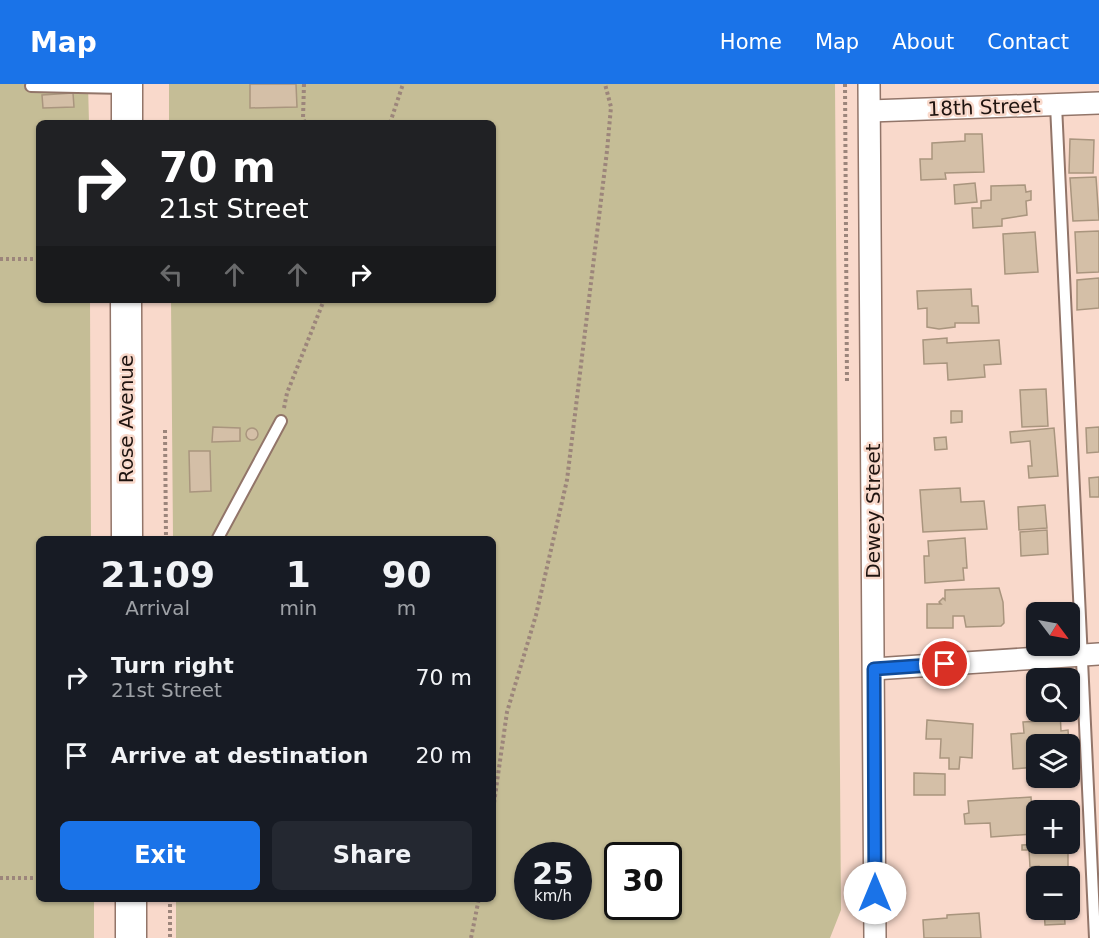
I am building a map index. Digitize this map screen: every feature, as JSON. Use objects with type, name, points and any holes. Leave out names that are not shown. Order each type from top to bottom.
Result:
[{"type":"street","name":"Dewey Street","points":[[869,84],[875,938]]},
{"type":"street","points":[[127,86],[127,120]]},
{"type":"street","name":"18th Street","points":[[870,111],[1099,102]]},
{"type":"street","name":"Rose Avenue","points":[[126,303],[127,536]]},
{"type":"street","points":[[874,669],[1091,655]]},
{"type":"street","points":[[131,902],[131,938]]},
{"type":"lane","points":[[31,86],[127,86]]},
{"type":"lane","points":[[1056,105],[1091,655],[1095,938]]},
{"type":"lane","points":[[220,536],[281,421]]},
{"type":"path","points":[[304,84],[304,120]]},
{"type":"path","points":[[391,120],[403,84]]},
{"type":"path","points":[[496,789],[507,712],[536,615],[567,480],[607,151],[611,107],[606,84]]},
{"type":"path","points":[[0,259],[36,259]]},
{"type":"path","points":[[281,421],[287,393],[323,303]]},
{"type":"path","points":[[165,430],[166,536]]},
{"type":"path","points":[[0,878],[36,878]]},
{"type":"path","points":[[170,902],[170,938]]},
{"type":"path","points":[[471,938],[478,902]]},
{"type":"shaded area","points":[[0,84],[88,84],[89,120],[36,120],[36,303],[90,303],[91,536],[36,536],[36,902],[94,902],[94,938],[0,938]]},
{"type":"shaded area","points":[[169,84],[835,84],[841,910],[830,938],[176,938],[176,902],[496,902],[496,536],[173,536],[171,303],[496,303],[496,120],[169,120]]},
{"type":"building","points":[[250,84],[296,84],[297,107],[250,108]]},
{"type":"building","points":[[73,93],[74,107],[43,108],[42,95]]},
{"type":"building","points":[[965,134],[982,134],[984,172],[945,173],[946,179],[921,180],[920,159],[932,159],[932,143],[965,141]]},
{"type":"building","points":[[1070,139],[1094,140],[1093,173],[1069,173]]},
{"type":"building","points":[[1096,177],[1099,220],[1073,221],[1070,178]]},
{"type":"building","points":[[975,183],[977,202],[955,204],[954,185]]},
{"type":"building","points":[[1025,185],[1026,192],[1031,191],[1031,200],[1026,201],[1027,215],[1002,219],[1002,226],[973,228],[972,208],[981,208],[981,201],[991,200],[991,186]]},
{"type":"building","points":[[1099,231],[1099,272],[1077,273],[1075,232]]},
{"type":"building","points":[[1035,232],[1038,272],[1005,274],[1003,234]]},
{"type":"building","points":[[1099,278],[1099,308],[1077,310],[1077,280]]},
{"type":"building","points":[[971,289],[972,306],[978,306],[979,323],[955,323],[955,327],[939,329],[927,327],[927,308],[918,309],[917,291]]},
{"type":"building","points":[[947,338],[947,343],[999,340],[1001,364],[984,365],[985,377],[948,380],[947,363],[924,364],[923,340]]},
{"type":"building","points":[[1046,389],[1048,426],[1022,427],[1020,390]]},
{"type":"building","points":[[951,411],[962,411],[962,422],[951,423]]},
{"type":"building","points":[[213,427],[240,428],[240,441],[212,442]]},
{"type":"building","points":[[1099,427],[1099,452],[1087,453],[1086,428]]},
{"type":"building","points":[[254,428],[258,434],[254,440],[250,440],[246,432]]},
{"type":"building","points":[[1054,428],[1058,476],[1029,478],[1028,466],[1032,466],[1030,441],[1011,443],[1010,432]]},
{"type":"building","points":[[946,437],[947,449],[935,450],[934,438]]},
{"type":"building","points":[[189,451],[210,451],[211,491],[190,492]]},
{"type":"building","points":[[1099,477],[1099,497],[1090,497],[1089,478]]},
{"type":"building","points":[[960,488],[961,502],[984,501],[987,529],[923,532],[920,490]]},
{"type":"building","points":[[1045,505],[1047,528],[1019,530],[1018,507]]},
{"type":"building","points":[[1047,530],[1048,554],[1021,556],[1020,532]]},
{"type":"building","points":[[965,538],[967,568],[963,568],[964,580],[925,583],[924,556],[929,556],[928,541]]},
{"type":"building","points":[[999,588],[1003,602],[1004,623],[1001,626],[966,627],[964,616],[953,616],[953,628],[927,628],[927,604],[941,604],[939,602],[943,598],[945,600],[945,590]]},
{"type":"building","points":[[927,720],[973,724],[972,758],[960,757],[959,769],[949,769],[949,758],[940,758],[941,739],[926,739]]},
{"type":"building","points":[[1023,722],[1061,722],[1061,731],[1068,730],[1068,734],[1026,734],[1026,768],[1013,769],[1011,734],[1024,733]]},
{"type":"building","points":[[914,773],[945,774],[945,795],[914,795]]},
{"type":"building","points":[[1031,797],[1031,800],[1026,800],[1026,834],[991,837],[990,823],[965,824],[964,814],[969,813],[968,801]]},
{"type":"building","points":[[1029,854],[1068,854],[1068,866],[1030,866]]},
{"type":"building","points":[[979,913],[981,938],[924,938],[923,920],[947,918],[947,915]]},
{"type":"building","points":[[1045,920],[1065,920],[1065,924],[1045,925]]},
{"type":"route","points":[[875,893],[874,669],[945,664]]}]
